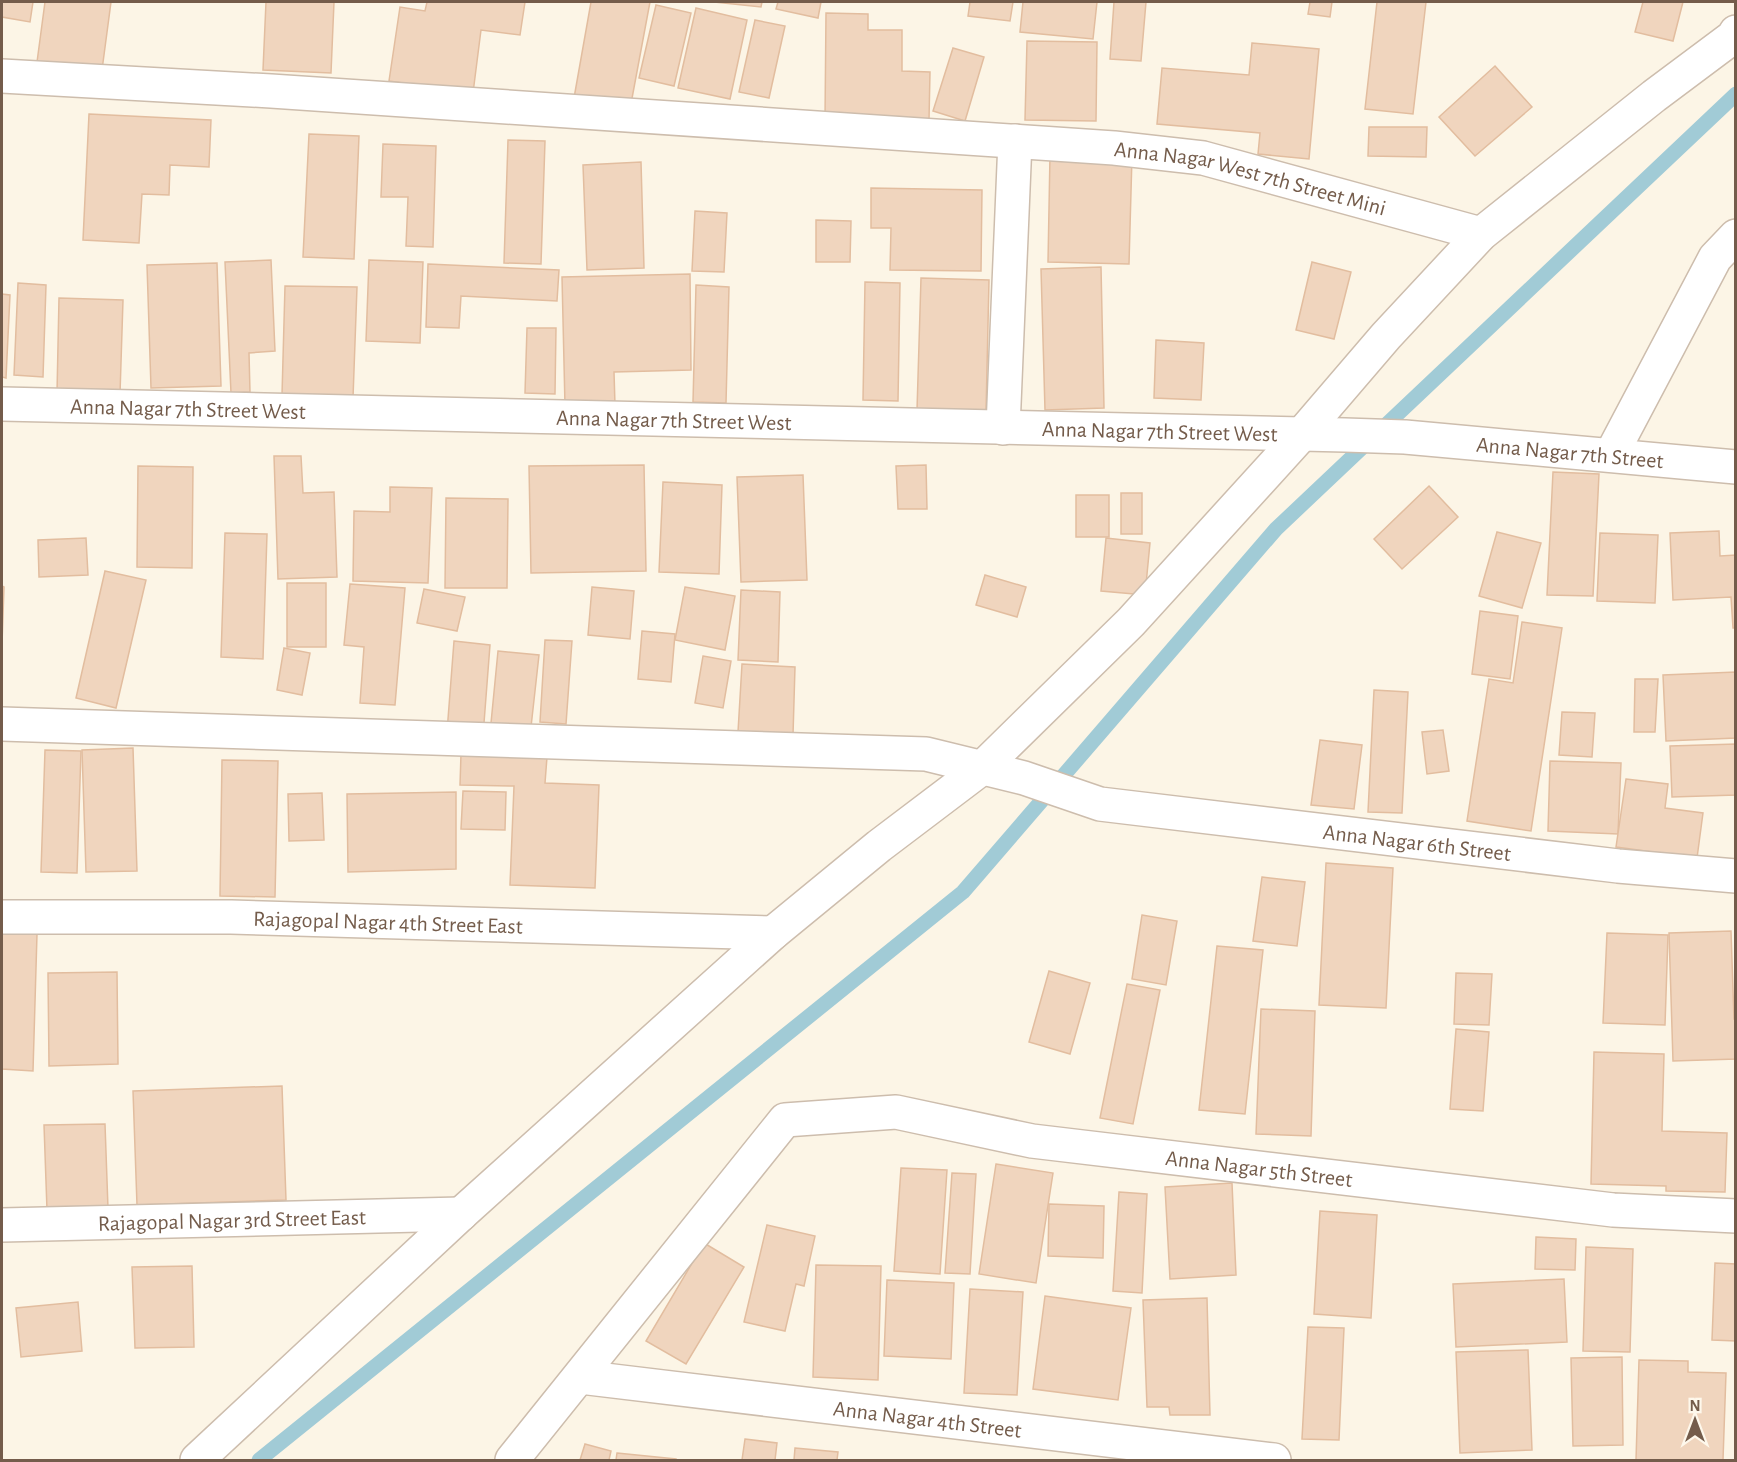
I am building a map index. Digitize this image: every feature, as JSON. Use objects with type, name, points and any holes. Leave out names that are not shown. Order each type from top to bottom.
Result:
[{"type":"street","points":[[197,1461],[460,1214],[773,933],[879,846],[982,768],[1131,622],[1302,434],[1386,336],[1481,234],[1654,96],[1733,37],[1736,32]]},
{"type":"street","name":"Anna Nagar West 7th Street Mini","points":[[2,75],[1114,148],[1203,158],[1481,234]]},
{"type":"street","points":[[1003,428],[1015,141]]},
{"type":"street","points":[[1611,455],[1715,258],[1736,236]]},
{"type":"street","name":"Anna Nagar 7th Street West","points":[[2,404],[1405,437]]},
{"type":"street","name":"Anna Nagar 7th Street","points":[[1405,437],[1736,467]]},
{"type":"street","name":"Anna Nagar 6th Street","points":[[2,724],[926,754],[1024,778],[1100,804],[1618,866],[1736,876]]},
{"type":"street","name":"Rajagopal Nagar 4th Street East","points":[[2,917],[231,917],[773,933]]},
{"type":"street","name":"Anna Nagar 5th Street","points":[[580,1377],[785,1120],[896,1112],[1032,1141],[1613,1210],[1736,1216]]},
{"type":"street","name":"Rajagopal Nagar 3rd Street East","points":[[2,1225],[460,1214]]},
{"type":"street","points":[[512,1461],[580,1377]]},
{"type":"street","name":"Anna Nagar 4th Street","points":[[580,1377],[1274,1461]]},
{"type":"building","points":[[2,2],[33,2],[30,22],[2,17]]},
{"type":"building","points":[[45,2],[111,2],[102,70],[37,62]]},
{"type":"building","points":[[266,2],[334,2],[331,73],[263,70]]},
{"type":"building","points":[[427,2],[525,2],[520,35],[481,30],[473,93],[389,81],[400,7],[425,11]]},
{"type":"building","points":[[591,2],[650,2],[630,109],[574,98]]},
{"type":"building","points":[[714,2],[762,2],[761,7]]},
{"type":"building","points":[[778,2],[821,2],[818,18],[776,9]]},
{"type":"building","points":[[970,2],[1013,2],[1010,21],[968,16]]},
{"type":"building","points":[[1023,2],[1097,2],[1093,39],[1020,32]]},
{"type":"building","points":[[1114,2],[1146,2],[1141,61],[1110,59]]},
{"type":"building","points":[[1310,2],[1332,2],[1330,17],[1308,14]]},
{"type":"building","points":[[1377,2],[1426,2],[1413,114],[1365,109]]},
{"type":"building","points":[[1643,2],[1683,2],[1673,41],[1635,32]]},
{"type":"building","points":[[656,5],[691,13],[674,86],[639,78]]},
{"type":"building","points":[[696,8],[747,20],[730,99],[678,88]]},
{"type":"building","points":[[826,13],[868,14],[868,30],[902,30],[902,71],[930,72],[929,120],[825,119]]},
{"type":"building","points":[[755,20],[785,26],[769,98],[739,92]]},
{"type":"building","points":[[1027,41],[1097,42],[1096,121],[1025,120]]},
{"type":"building","points":[[1252,43],[1319,49],[1309,159],[1258,154],[1260,133],[1157,124],[1162,68],[1249,75]]},
{"type":"building","points":[[953,48],[984,57],[965,121],[933,111]]},
{"type":"building","points":[[1495,66],[1532,107],[1475,156],[1439,117]]},
{"type":"building","points":[[89,114],[211,120],[209,167],[170,165],[169,195],[142,194],[139,243],[83,240]]},
{"type":"building","points":[[1369,127],[1427,127],[1426,157],[1368,156]]},
{"type":"building","points":[[309,134],[359,136],[354,259],[303,257]]},
{"type":"building","points":[[508,140],[545,141],[541,264],[504,263]]},
{"type":"building","points":[[383,144],[436,146],[433,247],[406,246],[408,197],[381,197]]},
{"type":"building","points":[[1050,155],[1132,156],[1129,264],[1048,262]]},
{"type":"building","points":[[641,162],[644,268],[587,270],[583,165]]},
{"type":"building","points":[[871,188],[982,190],[981,271],[890,270],[891,228],[871,228]]},
{"type":"building","points":[[695,211],[727,213],[724,272],[692,271]]},
{"type":"building","points":[[816,220],[851,221],[850,262],[816,262]]},
{"type":"building","points":[[271,260],[275,351],[249,353],[250,392],[231,393],[225,262]]},
{"type":"building","points":[[369,260],[423,262],[420,343],[366,341]]},
{"type":"building","points":[[1312,262],[1351,272],[1334,339],[1296,330]]},
{"type":"building","points":[[217,263],[221,386],[151,388],[147,265]]},
{"type":"building","points":[[428,264],[559,270],[557,301],[461,296],[459,328],[426,327]]},
{"type":"building","points":[[1101,267],[1104,408],[1045,410],[1041,269]]},
{"type":"building","points":[[690,274],[691,370],[614,372],[615,405],[565,406],[562,277]]},
{"type":"building","points":[[921,278],[989,280],[986,412],[917,410]]},
{"type":"building","points":[[865,282],[900,283],[898,401],[863,400]]},
{"type":"building","points":[[18,283],[46,285],[43,377],[14,375]]},
{"type":"building","points":[[696,285],[729,287],[726,403],[693,402]]},
{"type":"building","points":[[285,286],[357,287],[353,398],[282,395]]},
{"type":"building","points":[[2,294],[10,295],[6,378],[2,377]]},
{"type":"building","points":[[59,298],[123,300],[120,394],[57,393]]},
{"type":"building","points":[[527,328],[556,328],[555,394],[525,393]]},
{"type":"building","points":[[1156,340],[1204,343],[1201,400],[1154,398]]},
{"type":"building","points":[[274,456],[301,456],[303,493],[334,492],[337,577],[278,579]]},
{"type":"building","points":[[644,465],[646,571],[531,573],[529,466]]},
{"type":"building","points":[[926,465],[927,509],[898,509],[896,466]]},
{"type":"building","points":[[138,466],[193,467],[192,568],[137,567]]},
{"type":"building","points":[[1553,472],[1599,474],[1593,596],[1547,595]]},
{"type":"building","points":[[803,475],[807,580],[741,582],[737,477]]},
{"type":"building","points":[[663,482],[722,485],[719,574],[659,572]]},
{"type":"building","points":[[1429,486],[1458,517],[1402,569],[1374,539]]},
{"type":"building","points":[[390,487],[432,488],[428,583],[353,581],[354,511],[390,512]]},
{"type":"building","points":[[1121,493],[1142,493],[1142,534],[1121,534]]},
{"type":"building","points":[[1076,495],[1109,495],[1109,537],[1076,537]]},
{"type":"building","points":[[446,498],[508,499],[507,588],[445,588]]},
{"type":"building","points":[[1719,531],[1720,556],[1736,555],[1736,628],[1733,628],[1731,597],[1673,600],[1670,533]]},
{"type":"building","points":[[1497,532],[1541,543],[1522,608],[1479,596]]},
{"type":"building","points":[[225,533],[267,534],[263,659],[221,657]]},
{"type":"building","points":[[1600,533],[1658,535],[1655,603],[1597,601]]},
{"type":"building","points":[[86,538],[88,575],[39,577],[38,540]]},
{"type":"building","points":[[1106,538],[1150,543],[1145,595],[1101,591]]},
{"type":"building","points":[[105,571],[146,580],[116,708],[76,698]]},
{"type":"building","points":[[985,575],[1026,587],[1017,617],[976,605]]},
{"type":"building","points":[[287,583],[326,583],[326,647],[287,647]]},
{"type":"building","points":[[350,584],[405,588],[395,705],[360,703],[364,647],[344,645]]},
{"type":"building","points":[[2,586],[4,587],[2,644]]},
{"type":"building","points":[[592,587],[634,591],[630,639],[588,635]]},
{"type":"building","points":[[685,587],[735,596],[725,650],[675,640]]},
{"type":"building","points":[[424,589],[465,597],[457,631],[417,623]]},
{"type":"building","points":[[741,590],[780,592],[778,662],[738,660]]},
{"type":"building","points":[[1480,611],[1518,616],[1510,679],[1472,674]]},
{"type":"building","points":[[1522,622],[1562,628],[1531,831],[1467,821],[1489,679],[1513,683]]},
{"type":"building","points":[[642,631],[675,634],[671,682],[638,679]]},
{"type":"building","points":[[545,640],[572,641],[566,724],[540,722]]},
{"type":"building","points":[[454,641],[490,645],[483,736],[447,732]]},
{"type":"building","points":[[284,648],[310,653],[302,695],[277,690]]},
{"type":"building","points":[[498,651],[539,655],[531,727],[491,723]]},
{"type":"building","points":[[703,656],[731,661],[723,708],[695,703]]},
{"type":"building","points":[[742,664],[795,667],[793,735],[738,732]]},
{"type":"building","points":[[1736,672],[1736,738],[1666,741],[1663,675]]},
{"type":"building","points":[[1635,679],[1658,679],[1655,732],[1634,732]]},
{"type":"building","points":[[1374,690],[1408,692],[1402,813],[1368,812]]},
{"type":"building","points":[[1562,712],[1595,713],[1592,757],[1559,755]]},
{"type":"building","points":[[1443,730],[1449,771],[1427,774],[1422,732]]},
{"type":"building","points":[[1320,740],[1362,745],[1354,809],[1311,805]]},
{"type":"building","points":[[1736,744],[1736,795],[1672,797],[1670,746]]},
{"type":"building","points":[[133,748],[137,871],[86,872],[82,750]]},
{"type":"building","points":[[45,750],[81,751],[77,873],[41,872]]},
{"type":"building","points":[[461,754],[547,757],[545,783],[599,785],[595,888],[510,885],[514,786],[460,785]]},
{"type":"building","points":[[222,760],[278,761],[275,897],[220,896]]},
{"type":"building","points":[[1550,761],[1621,763],[1618,834],[1548,831]]},
{"type":"building","points":[[1626,779],[1668,784],[1665,808],[1703,813],[1697,858],[1616,847]]},
{"type":"building","points":[[463,791],[506,792],[505,830],[461,829]]},
{"type":"building","points":[[456,792],[456,869],[348,872],[347,794]]},
{"type":"building","points":[[322,793],[324,840],[289,841],[288,794]]},
{"type":"building","points":[[1326,863],[1393,868],[1386,1008],[1319,1005]]},
{"type":"building","points":[[1262,877],[1305,882],[1297,946],[1253,941]]},
{"type":"building","points":[[1142,915],[1177,921],[1166,985],[1132,979]]},
{"type":"building","points":[[1731,931],[1736,1059],[1673,1061],[1669,933]]},
{"type":"building","points":[[2,933],[37,934],[33,1071],[2,1069]]},
{"type":"building","points":[[1607,933],[1668,935],[1665,1025],[1603,1023]]},
{"type":"building","points":[[1217,946],[1263,950],[1245,1114],[1199,1110]]},
{"type":"building","points":[[1049,971],[1090,983],[1070,1054],[1029,1042]]},
{"type":"building","points":[[117,972],[118,1064],[49,1066],[48,973]]},
{"type":"building","points":[[1456,973],[1492,974],[1489,1025],[1454,1024]]},
{"type":"building","points":[[1127,984],[1160,990],[1133,1124],[1100,1118]]},
{"type":"building","points":[[1261,1009],[1315,1011],[1311,1136],[1256,1134]]},
{"type":"building","points":[[1456,1029],[1489,1032],[1483,1111],[1450,1109]]},
{"type":"building","points":[[1594,1052],[1664,1054],[1662,1131],[1727,1133],[1725,1192],[1666,1191],[1666,1186],[1591,1184]]},
{"type":"building","points":[[282,1086],[286,1200],[137,1205],[133,1091]]},
{"type":"building","points":[[105,1124],[108,1208],[47,1210],[44,1125]]},
{"type":"building","points":[[996,1164],[1053,1173],[1036,1283],[979,1274]]},
{"type":"building","points":[[901,1168],[947,1170],[940,1274],[894,1271]]},
{"type":"building","points":[[952,1173],[976,1174],[970,1274],[945,1273]]},
{"type":"building","points":[[1232,1183],[1236,1275],[1170,1279],[1165,1187]]},
{"type":"building","points":[[1119,1192],[1147,1194],[1142,1293],[1113,1291]]},
{"type":"building","points":[[1049,1204],[1104,1206],[1103,1258],[1048,1256]]},
{"type":"building","points":[[1320,1211],[1377,1215],[1371,1318],[1314,1314]]},
{"type":"building","points":[[767,1225],[815,1236],[804,1286],[796,1284],[785,1331],[744,1322]]},
{"type":"building","points":[[1536,1237],[1576,1239],[1575,1270],[1535,1269]]},
{"type":"building","points":[[704,1243],[744,1267],[686,1364],[646,1341]]},
{"type":"building","points":[[1586,1247],[1633,1249],[1630,1352],[1583,1351]]},
{"type":"building","points":[[1715,1263],[1736,1264],[1736,1341],[1712,1340]]},
{"type":"building","points":[[816,1265],[881,1266],[878,1380],[813,1377]]},
{"type":"building","points":[[192,1266],[194,1347],[135,1348],[132,1267]]},
{"type":"building","points":[[1564,1279],[1567,1342],[1456,1347],[1453,1284]]},
{"type":"building","points":[[887,1280],[954,1283],[951,1359],[884,1356]]},
{"type":"building","points":[[970,1289],[1023,1292],[1017,1395],[964,1393]]},
{"type":"building","points":[[1045,1296],[1131,1308],[1118,1400],[1033,1389]]},
{"type":"building","points":[[1207,1298],[1210,1415],[1170,1415],[1169,1407],[1147,1407],[1143,1300]]},
{"type":"building","points":[[78,1302],[82,1351],[21,1357],[16,1308]]},
{"type":"building","points":[[1308,1327],[1344,1328],[1339,1440],[1302,1439]]},
{"type":"building","points":[[1528,1350],[1532,1450],[1460,1453],[1456,1352]]},
{"type":"building","points":[[1622,1357],[1623,1445],[1573,1446],[1571,1358]]},
{"type":"building","points":[[1639,1360],[1688,1361],[1688,1372],[1726,1373],[1723,1460],[1636,1460]]},
{"type":"building","points":[[745,1439],[777,1443],[775,1460],[742,1460]]},
{"type":"building","points":[[585,1444],[611,1451],[609,1460],[580,1460]]},
{"type":"building","points":[[795,1448],[838,1452],[837,1460],[794,1460]]},
{"type":"building","points":[[617,1453],[676,1459],[676,1460],[616,1460]]},
{"type":"waterway","points":[[259,1460],[963,892],[1276,529],[1736,94]]}]
